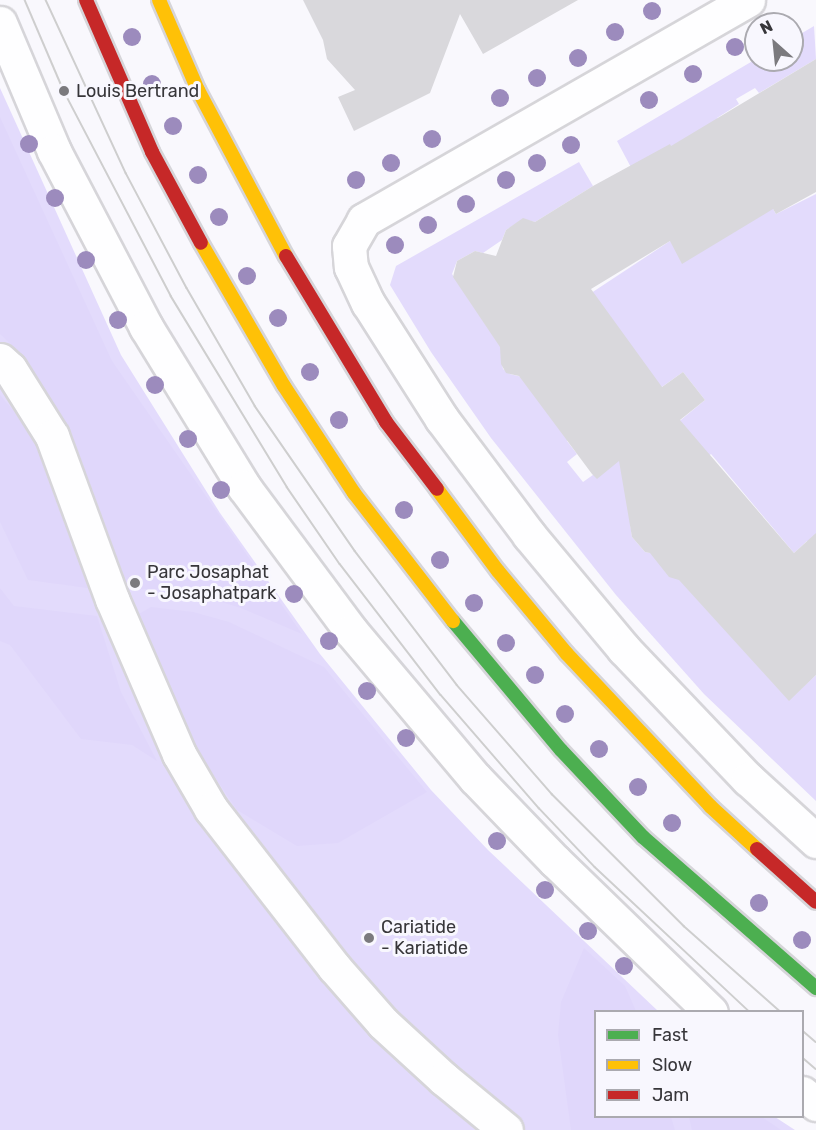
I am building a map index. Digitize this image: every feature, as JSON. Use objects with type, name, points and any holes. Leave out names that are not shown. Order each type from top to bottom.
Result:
[{"type":"main road","points":[[86,0],[152,152],[226,289],[284,386],[362,503],[418,579],[561,750],[643,837],[816,988]]},
{"type":"main road","points":[[159,0],[198,90],[282,251],[337,344],[399,441],[498,572],[567,654],[710,806],[816,902]]},
{"type":"street","points":[[747,0],[364,220],[349,246],[351,267],[368,303],[442,419],[528,535],[624,649],[748,779],[816,841]]},
{"type":"street","points":[[0,23],[54,151],[141,317],[244,487],[351,631],[475,778],[555,861],[710,1010]]},
{"type":"street","points":[[0,360],[10,369],[52,436],[112,599],[179,754],[211,809],[334,967],[383,1023],[506,1130]]},
{"type":"street","points":[[804,1095],[816,1104]]},
{"type":"shaded area","points":[[814,26],[816,59],[804,66],[804,32]]},
{"type":"shaded area","points":[[744,66],[744,72],[794,72],[759,93],[755,88],[736,99],[739,104],[717,118],[776,214],[816,194],[816,549],[807,541],[794,553],[711,454],[630,523],[632,537],[645,552],[657,554],[789,700],[816,675],[816,801],[704,694],[616,595],[491,438],[431,352],[390,285],[396,266],[579,162],[593,186],[535,222],[523,219],[506,230],[502,240],[483,253],[475,251],[457,261],[452,274],[502,349],[503,369],[510,374],[522,377],[569,439],[567,441],[577,454],[567,462],[583,482],[672,419],[676,424],[705,400],[683,372],[659,389],[573,305],[670,241],[617,141]]},
{"type":"shaded area","name":"Parc Josaphat - Josaphatpark","points":[[0,88],[121,355],[220,513],[320,654],[431,790],[488,850],[657,1010],[594,1010],[594,1118],[777,1118],[795,1130],[0,1130]]},
{"type":"shaded area","points":[[0,117],[112,361],[302,634],[241,608],[198,595],[165,589],[135,589],[123,578],[67,431],[45,390],[19,352],[0,334]]},
{"type":"shaded area","points":[[0,395],[41,452],[95,589],[28,580],[0,522]]},
{"type":"shaded area","points":[[0,588],[14,606],[97,616],[121,692],[157,761],[132,745],[81,739],[10,645],[0,641]]},
{"type":"shaded area","points":[[151,607],[193,612],[229,622],[324,667],[427,792],[338,843],[297,846],[237,810],[197,750],[165,688],[138,621],[137,615]]},
{"type":"shaded area","points":[[584,948],[625,986],[636,1010],[594,1010],[594,1118],[671,1118],[675,1130],[571,1130],[558,1035],[561,1002]]},
{"type":"shaded area","points":[[689,1118],[763,1118],[781,1130],[692,1130]]},
{"type":"building","points":[[303,0],[578,0],[483,54],[460,14],[430,93],[354,131],[338,97],[355,90],[327,59],[323,40]]},
{"type":"building","points":[[816,59],[816,192],[776,214],[773,209],[682,264],[670,241],[591,289],[662,387],[683,372],[705,400],[680,420],[794,553],[816,533],[816,675],[789,701],[679,580],[669,577],[650,553],[645,552],[632,537],[619,461],[597,479],[592,474],[519,376],[506,373],[501,364],[500,347],[453,277],[457,261],[475,251],[496,256],[506,230],[523,218],[535,222],[593,186],[670,144],[671,146],[794,72],[804,72],[804,66]]},
{"type":"tram line","points":[[25,0],[64,91],[171,296],[287,487],[340,564],[441,695],[539,808],[595,867],[748,1010]]},
{"type":"tram line","points":[[46,0],[126,173],[187,288],[255,406],[355,551],[457,685],[552,794],[684,926],[779,1010]]},
{"type":"tram line","points":[[804,1032],[816,1042]]},
{"type":"tram line","points":[[804,1059],[816,1069]]},
{"type":"traffic: fast","points":[[453,621],[561,750],[643,837],[816,988]]},
{"type":"traffic: slow","points":[[159,0],[198,90],[286,256]]},
{"type":"traffic: slow","points":[[201,243],[284,386],[354,493],[453,621]]},
{"type":"traffic: slow","points":[[437,489],[498,571],[567,654],[710,806],[757,849]]},
{"type":"traffic: jam","points":[[86,0],[152,152],[201,243]]},
{"type":"traffic: jam","points":[[286,256],[386,422],[437,489]]},
{"type":"traffic: jam","points":[[757,849],[816,902]]},
{"type":"place","name":"Louis Bertrand","points":[[64,91]]},
{"type":"place","name":"Parc Josaphat - Josaphatpark","points":[[135,583]]},
{"type":"place","name":"Cariatide - Kariatide","points":[[369,938]]}]
